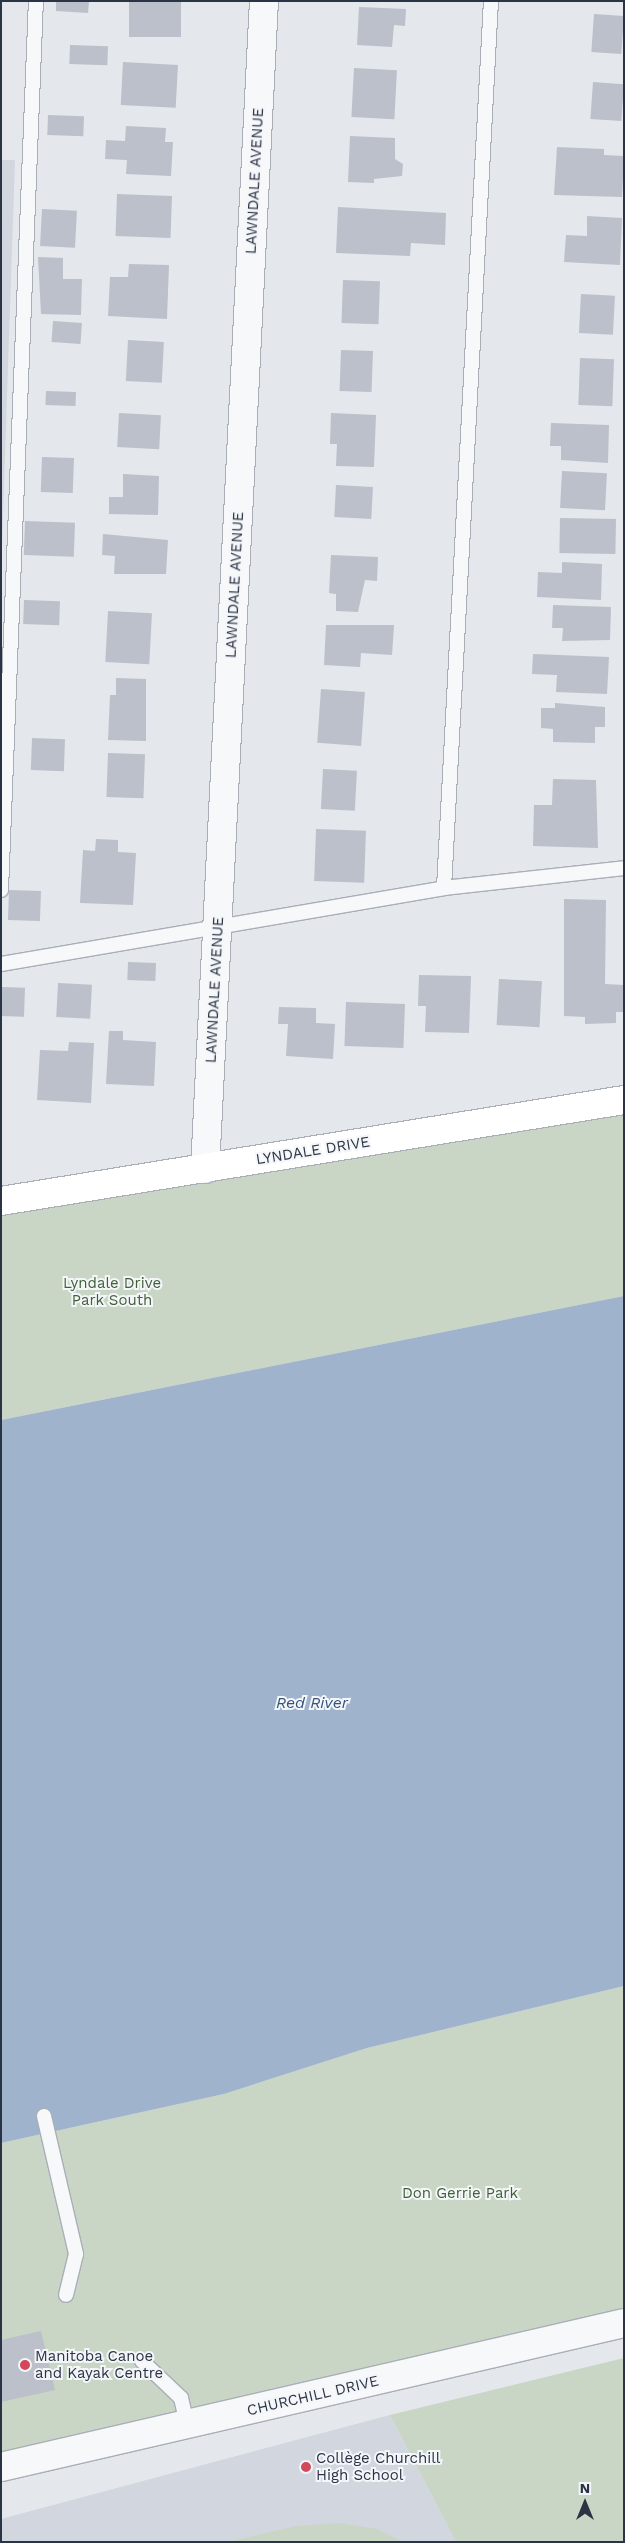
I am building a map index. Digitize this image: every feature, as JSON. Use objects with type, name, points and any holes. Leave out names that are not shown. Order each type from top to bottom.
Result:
[{"type":"street","name":"LAWNDALE AVENUE","points":[[205,1169],[264,1]]},
{"type":"street","name":"LYNDALE DRIVE","points":[[1,1201],[624,1100]]},
{"type":"street","name":"CHURCHILL DRIVE","points":[[1,2467],[624,2323]]},
{"type":"lane","points":[[1,890],[36,1]]},
{"type":"lane","points":[[444,888],[490,1]]},
{"type":"lane","points":[[1,964],[444,888],[624,868]]},
{"type":"lane","points":[[44,2116],[76,2254],[66,2295]]},
{"type":"lane","points":[[142,2361],[182,2398],[187,2425]]},
{"type":"shaded area","points":[[1,160],[15,160],[1,574]]},
{"type":"shaded area","name":"Collège Churchill High School","points":[[390,2415],[456,2542],[1,2542],[1,2519]]},
{"type":"green space","name":"Lyndale Drive Park South","points":[[624,1100],[624,1296],[1,1420],[1,1204]]},
{"type":"green space","name":"Don Gerrie Park","points":[[624,1986],[624,2323],[1,2467],[1,2143],[224,2094],[367,2048]]},
{"type":"green space","points":[[624,2358],[624,2542],[456,2542],[390,2415]]},
{"type":"green space","points":[[339,2523],[377,2529],[403,2542],[228,2542],[296,2526]]},
{"type":"water","name":"Red River","points":[[624,1296],[624,1986],[367,2048],[224,2094],[1,2143],[1,1420]]},
{"type":"building","points":[[56,1],[89,1],[88,13],[56,11]]},
{"type":"building","points":[[129,1],[181,1],[181,37],[129,37]]},
{"type":"building","points":[[359,7],[406,9],[405,26],[394,25],[392,47],[357,45]]},
{"type":"building","points":[[594,14],[624,16],[621,54],[591,52]]},
{"type":"building","points":[[70,45],[108,46],[107,65],[69,64]]},
{"type":"building","points":[[123,62],[178,65],[176,108],[121,105]]},
{"type":"building","points":[[354,68],[397,70],[394,119],[351,117]]},
{"type":"building","points":[[593,82],[624,84],[621,121],[590,119]]},
{"type":"building","points":[[48,115],[84,116],[83,136],[47,135]]},
{"type":"building","points":[[126,126],[166,128],[165,142],[173,142],[171,176],[126,174],[127,160],[105,159],[106,140],[125,141]]},
{"type":"building","points":[[350,136],[395,138],[395,159],[403,164],[402,176],[374,179],[374,183],[348,182]]},
{"type":"building","points":[[557,147],[604,149],[604,155],[624,156],[622,197],[554,195]]},
{"type":"building","points":[[117,194],[172,196],[171,238],[116,236]]},
{"type":"building","points":[[338,207],[446,213],[445,245],[411,243],[410,256],[336,253]]},
{"type":"building","points":[[42,209],[77,211],[75,248],[40,246]]},
{"type":"building","points":[[587,216],[622,218],[620,265],[564,262],[566,235],[587,236]]},
{"type":"building","points":[[38,257],[63,258],[63,279],[82,279],[81,315],[41,314]]},
{"type":"building","points":[[129,264],[169,265],[167,319],[108,316],[110,277],[128,277]]},
{"type":"building","points":[[343,280],[380,281],[378,324],[341,323]]},
{"type":"building","points":[[581,294],[615,296],[613,335],[579,333]]},
{"type":"building","points":[[53,321],[82,323],[80,344],[52,342]]},
{"type":"building","points":[[128,340],[164,342],[162,383],[126,381]]},
{"type":"building","points":[[341,350],[373,351],[372,392],[340,391]]},
{"type":"building","points":[[580,358],[614,359],[612,406],[578,405]]},
{"type":"building","points":[[46,391],[76,392],[75,406],[46,405]]},
{"type":"building","points":[[119,413],[161,415],[159,449],[117,447]]},
{"type":"building","points":[[331,413],[376,415],[374,467],[336,466],[337,444],[330,444]]},
{"type":"building","points":[[551,423],[609,425],[608,463],[561,460],[561,446],[550,446]]},
{"type":"building","points":[[42,457],[74,458],[73,493],[41,492]]},
{"type":"building","points":[[562,471],[607,473],[605,510],[560,508]]},
{"type":"building","points":[[123,474],[159,476],[158,515],[109,514],[109,497],[123,497]]},
{"type":"building","points":[[336,485],[373,487],[371,519],[334,517]]},
{"type":"building","points":[[560,518],[616,519],[615,554],[559,553]]},
{"type":"building","points":[[25,521],[75,523],[74,557],[24,555]]},
{"type":"building","points":[[103,534],[168,540],[166,574],[114,574],[115,556],[102,555]]},
{"type":"building","points":[[331,555],[378,557],[377,581],[365,580],[358,612],[336,611],[336,594],[329,593]]},
{"type":"building","points":[[562,562],[602,564],[601,600],[537,597],[538,572],[562,573]]},
{"type":"building","points":[[24,600],[60,601],[59,625],[23,624]]},
{"type":"building","points":[[553,605],[611,607],[610,640],[562,641],[563,628],[552,628]]},
{"type":"building","points":[[108,611],[152,613],[149,664],[105,662]]},
{"type":"building","points":[[326,625],[394,625],[392,655],[361,653],[360,667],[324,665]]},
{"type":"building","points":[[533,654],[609,657],[607,694],[556,692],[557,675],[532,674]]},
{"type":"building","points":[[116,678],[146,679],[146,741],[108,740],[110,695],[116,695]]},
{"type":"building","points":[[321,689],[365,692],[361,746],[317,743]]},
{"type":"building","points":[[555,703],[605,707],[605,727],[595,727],[595,743],[553,742],[553,729],[541,728],[541,708],[555,708]]},
{"type":"building","points":[[32,738],[65,739],[64,771],[31,770]]},
{"type":"building","points":[[108,753],[145,754],[143,798],[106,797]]},
{"type":"building","points":[[323,769],[357,771],[355,811],[321,809]]},
{"type":"building","points":[[553,779],[596,780],[598,848],[533,846],[534,805],[552,805]]},
{"type":"building","points":[[316,829],[366,831],[364,883],[314,881]]},
{"type":"building","points":[[96,839],[118,840],[118,852],[136,853],[133,905],[80,903],[83,850],[95,851]]},
{"type":"building","points":[[9,890],[41,891],[40,921],[8,920]]},
{"type":"building","points":[[564,899],[606,900],[605,984],[624,985],[624,1012],[616,1012],[616,1023],[585,1024],[585,1017],[564,1016]]},
{"type":"building","points":[[128,962],[156,963],[155,981],[127,980]]},
{"type":"building","points":[[419,975],[471,976],[469,1033],[425,1032],[426,1006],[418,1006]]},
{"type":"building","points":[[499,979],[542,981],[540,1027],[497,1025]]},
{"type":"building","points":[[58,983],[92,985],[90,1019],[56,1017]]},
{"type":"building","points":[[1,987],[25,988],[24,1017],[1,1016]]},
{"type":"building","points":[[346,1002],[405,1004],[403,1048],[344,1046]]},
{"type":"building","points":[[279,1007],[316,1008],[316,1023],[335,1024],[333,1059],[286,1056],[288,1024],[278,1024]]},
{"type":"building","points":[[109,1031],[123,1031],[123,1040],[156,1042],[154,1086],[106,1084]]},
{"type":"building","points":[[69,1042],[94,1043],[91,1103],[37,1100],[40,1050],[68,1051]]},
{"type":"building","name":"Manitoba Canoe and Kayak Centre","points":[[41,2331],[55,2390],[1,2402],[1,2340]]},
{"type":"place","name":"Manitoba Canoe and Kayak Centre","points":[[25,2365]]},
{"type":"place","name":"Collège Churchill High School","points":[[306,2467]]}]
